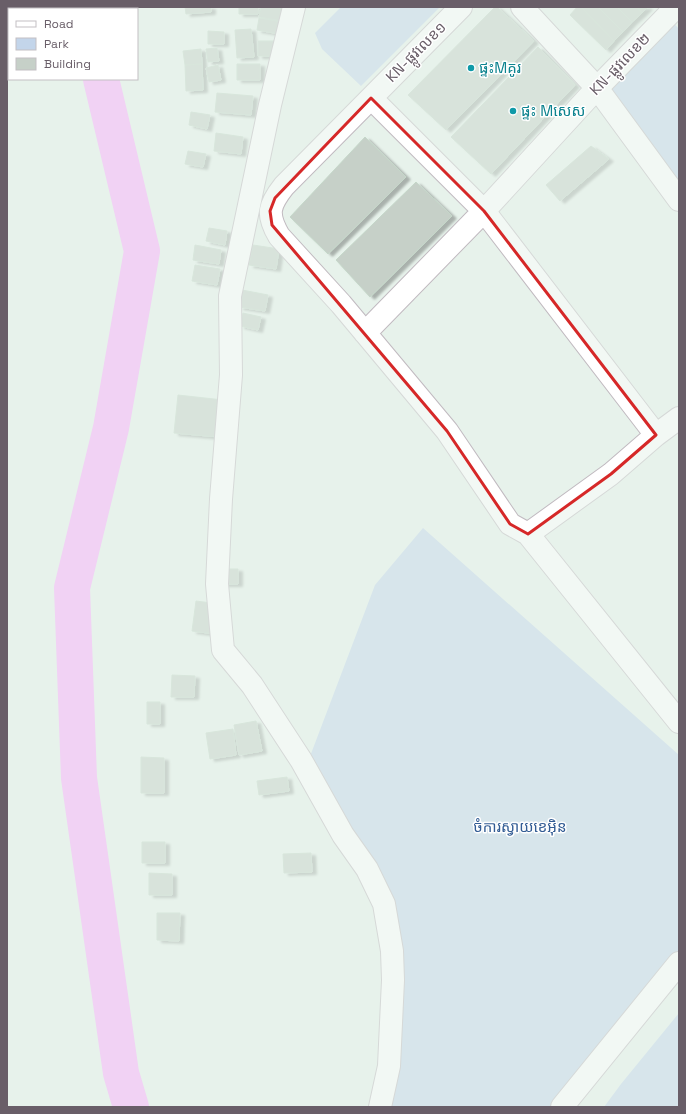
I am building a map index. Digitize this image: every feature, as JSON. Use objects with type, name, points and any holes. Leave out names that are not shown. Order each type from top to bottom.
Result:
[{"type":"street","points":[[294,7],[270,105],[230,296],[231,375],[221,499],[218,584],[223,650],[252,685],[301,760],[343,835],[367,869],[384,904],[392,951],[393,980],[389,1066],[380,1107]]},
{"type":"street","name":"KN-ផ្លូវលេខ១","points":[[461,7],[284,186],[275,198],[270,211],[272,225],[279,236],[341,304],[447,431],[510,524],[528,534]]},
{"type":"street","points":[[522,7],[597,88],[679,200]]},
{"type":"street","name":"KN-ផ្លូវលេខ២","points":[[365,333],[484,211],[597,88],[676,7]]},
{"type":"street","points":[[371,98],[484,211],[656,435]]},
{"type":"street","points":[[679,418],[656,435],[611,474],[528,534],[679,722]]},
{"type":"street","points":[[562,1107],[679,963]]},
{"type":"highlighted area","points":[[371,98],[484,211],[656,435],[611,474],[528,534],[510,524],[447,431],[272,225],[270,211],[275,198]]},
{"type":"green space","points":[[341,7],[440,7],[361,86],[322,49],[315,33]]},
{"type":"green space","points":[[667,16],[679,29],[679,186],[604,87]]},
{"type":"green space","name":"ចំការស្វាយខេអ៊ិន","points":[[423,528],[679,755],[679,960],[562,1107],[383,1107],[384,911],[309,759],[375,585]]},
{"type":"green space","points":[[679,1013],[679,1107],[604,1107],[621,1084]]},
{"type":"building","points":[[185,7],[211,7],[211,12],[186,14]]},
{"type":"building","points":[[239,7],[258,7],[258,14],[239,14]]},
{"type":"building","points":[[261,7],[284,8],[282,21],[259,17]]},
{"type":"building","name":"ផ្ទះMគូរ","points":[[495,7],[497,7],[534,41],[446,130],[408,95]]},
{"type":"building","points":[[577,7],[581,7],[614,41],[606,50],[570,15]]},
{"type":"building","points":[[581,7],[598,7],[623,32],[614,41]]},
{"type":"building","points":[[598,7],[617,7],[632,22],[623,32]]},
{"type":"building","points":[[617,7],[637,7],[642,13],[632,22]]},
{"type":"building","points":[[637,7],[648,7],[642,13]]},
{"type":"building","points":[[259,18],[282,22],[280,34],[257,30]]},
{"type":"building","points":[[251,29],[254,57],[237,58],[235,30]]},
{"type":"building","points":[[208,31],[224,32],[224,44],[208,44]]},
{"type":"building","points":[[258,41],[278,41],[278,56],[258,56]]},
{"type":"building","name":"ផ្ទះ Mសេស","points":[[538,47],[575,85],[491,174],[451,137]]},
{"type":"building","points":[[217,48],[219,61],[208,62],[206,49]]},
{"type":"building","points":[[201,49],[202,64],[185,65],[183,51]]},
{"type":"building","points":[[202,64],[203,90],[186,91],[185,65]]},
{"type":"building","points":[[237,64],[260,64],[260,80],[237,80]]},
{"type":"building","points":[[218,65],[221,80],[209,82],[206,68]]},
{"type":"building","points":[[217,93],[253,96],[251,115],[215,112]]},
{"type":"building","points":[[191,112],[210,115],[207,129],[189,125]]},
{"type":"building","points":[[216,133],[243,137],[241,154],[214,151]]},
{"type":"building","points":[[365,137],[406,177],[328,254],[290,217]]},
{"type":"building","points":[[591,146],[609,159],[560,201],[546,185]]},
{"type":"building","points":[[188,151],[206,154],[203,167],[185,164]]},
{"type":"building","points":[[416,182],[452,216],[370,297],[336,260]]},
{"type":"building","points":[[209,228],[227,231],[225,245],[206,241]]},
{"type":"building","points":[[195,245],[221,250],[219,264],[193,260]]},
{"type":"building","points":[[253,245],[279,249],[276,269],[249,265]]},
{"type":"building","points":[[195,265],[220,269],[217,285],[192,281]]},
{"type":"building","points":[[242,290],[268,295],[265,311],[239,307]]},
{"type":"building","points":[[243,313],[261,317],[258,330],[240,326]]},
{"type":"building","points":[[178,395],[223,400],[219,437],[174,433]]},
{"type":"building","points":[[217,569],[238,569],[238,584],[217,584]]},
{"type":"building","points":[[196,601],[219,604],[216,634],[192,631]]},
{"type":"building","points":[[172,675],[195,676],[194,697],[171,697]]},
{"type":"building","points":[[147,702],[160,702],[160,724],[147,724]]},
{"type":"building","points":[[256,721],[262,751],[239,755],[234,725]]},
{"type":"building","points":[[233,729],[236,755],[210,759],[206,733]]},
{"type":"building","points":[[141,757],[164,758],[164,793],[141,793]]},
{"type":"building","points":[[287,777],[289,791],[259,795],[257,781]]},
{"type":"building","points":[[142,842],[165,842],[165,863],[142,863]]},
{"type":"building","points":[[311,853],[312,872],[284,873],[283,854]]},
{"type":"building","points":[[149,873],[172,874],[172,895],[149,895]]},
{"type":"building","points":[[157,913],[180,913],[179,941],[157,940]]},
{"type":"waterway","points":[[101,80],[142,251],[111,428],[72,588],[79,778],[121,1073],[131,1107]]},
{"type":"place","name":"ផ្ទះMគូរ","points":[[471,68]]},
{"type":"place","name":"ផ្ទះ Mសេស","points":[[513,111]]}]
